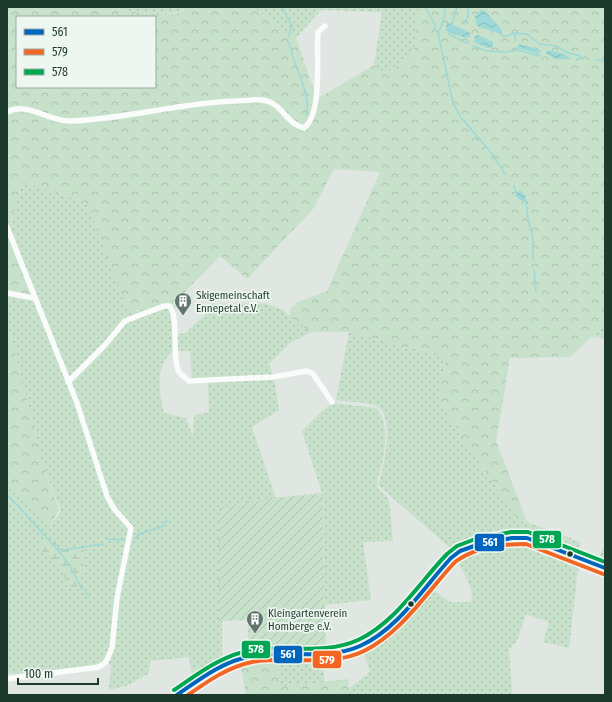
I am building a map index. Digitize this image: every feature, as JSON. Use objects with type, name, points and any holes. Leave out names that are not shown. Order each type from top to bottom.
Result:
[{"type":"street","points":[[7,112],[23,107],[46,117],[69,121],[101,119],[208,102],[262,100],[277,105],[295,124],[304,128],[309,123],[314,108],[318,32],[325,26]]},
{"type":"street","points":[[7,227],[68,382],[107,496],[114,509],[132,528],[117,598],[112,648],[110,656],[106,662],[99,667],[7,678]]},
{"type":"street","points":[[7,293],[34,298]]},
{"type":"street","points":[[68,382],[104,346],[125,321],[164,306],[169,306],[174,312],[174,346],[179,371],[189,381],[273,377],[307,371],[313,374],[332,402]]},
{"type":"street","points":[[177,695],[214,669],[240,658],[262,655],[325,654],[346,651],[360,646],[372,639],[406,609],[451,558],[460,551],[480,544],[512,538],[527,538],[605,568]]},
{"type":"green space","points":[[7,7],[112,7],[120,9],[120,7],[124,7],[124,11],[152,14],[175,14],[193,7],[253,7],[296,38],[317,99],[374,65],[385,73],[413,56],[419,7],[605,7],[605,243],[600,242],[605,266],[605,324],[570,357],[510,358],[496,441],[527,522],[519,521],[438,401],[446,357],[349,332],[311,332],[290,317],[290,309],[298,302],[327,291],[380,172],[334,169],[314,208],[247,279],[220,256],[173,304],[128,312],[87,203],[22,182],[12,221],[30,298],[7,301]]},
{"type":"green space","points":[[124,7],[193,7],[176,12],[159,14],[123,10]]},
{"type":"green space","points":[[253,7],[419,7],[413,56],[385,73],[374,65],[382,12],[321,10],[296,38]]},
{"type":"green space","points":[[22,182],[87,203],[128,312],[180,304],[171,311],[172,335],[185,333],[212,308],[212,304],[264,303],[281,309],[311,332],[290,343],[269,364],[273,376],[192,380],[190,351],[173,351],[167,357],[160,372],[160,388],[164,413],[186,418],[193,437],[194,415],[209,412],[208,381],[274,378],[279,410],[252,427],[276,498],[254,500],[219,621],[222,621],[222,663],[195,681],[193,679],[189,657],[150,661],[149,673],[129,685],[109,690],[111,664],[12,674],[7,672],[7,476],[16,467],[50,526],[61,511],[43,465],[7,319],[7,301],[30,298],[12,221]]},
{"type":"green space","points":[[600,241],[605,243],[605,266]]},
{"type":"green space","points":[[7,319],[43,465],[59,510],[50,525],[7,482]]},
{"type":"green space","points":[[605,324],[605,338],[592,337]]},
{"type":"green space","points":[[349,332],[446,357],[438,401],[519,521],[527,522],[581,542],[576,553],[533,536],[524,535],[493,538],[455,552],[378,485],[387,443],[386,420],[382,412],[376,406],[336,400]]},
{"type":"green space","points":[[333,403],[376,408],[383,418],[385,446],[377,487],[389,500],[393,541],[363,542],[371,600],[325,605],[322,493],[302,431],[322,411]]},
{"type":"green space","points":[[322,493],[326,651],[248,654],[248,620],[219,621],[219,508],[254,500]]},
{"type":"green space","points":[[43,539],[58,541],[56,548],[64,550],[84,547],[81,576],[77,587],[73,591],[56,564],[48,559],[39,546]]},
{"type":"green space","points":[[516,540],[528,541],[579,560],[569,648],[543,642],[549,622],[526,614],[517,641],[509,649],[512,695],[349,695],[349,688],[370,672],[362,648],[377,639],[429,587],[450,602],[471,602],[472,597],[470,585],[456,559],[470,551],[485,546]]},
{"type":"green space","points":[[605,544],[605,564],[597,562]]},
{"type":"green space","points":[[321,656],[325,682],[280,687],[277,657]]},
{"type":"green space","points":[[277,657],[280,687],[348,679],[349,695],[246,695],[240,662],[253,659]]},
{"type":"water","points":[[481,10],[484,10],[502,30],[501,34],[477,26],[475,16]]},
{"type":"water","points":[[449,23],[470,33],[470,37],[466,38],[446,31],[446,25]]},
{"type":"water","points":[[478,35],[493,42],[493,47],[488,48],[474,42],[475,36]]},
{"type":"water","points":[[519,44],[541,50],[539,54],[517,48]]},
{"type":"water","points":[[547,50],[564,54],[571,59],[555,59],[546,53]]},
{"type":"water","points":[[520,190],[525,195],[526,202],[520,200],[515,195]]},
{"type":"waterway","points":[[282,7],[292,26],[289,36]]},
{"type":"waterway","points":[[425,7],[435,25],[434,31]]},
{"type":"waterway","points":[[445,7],[445,13],[438,33],[453,103],[460,116],[492,154],[505,174]]},
{"type":"waterway","points":[[452,24],[457,7]]},
{"type":"waterway","points":[[464,24],[468,17],[468,7]]},
{"type":"waterway","points":[[449,32],[450,35],[467,43]]},
{"type":"waterway","points":[[514,33],[516,41]]},
{"type":"waterway","points":[[501,34],[504,37],[514,33],[527,34],[539,44],[556,46],[568,53],[580,56],[581,58]]},
{"type":"waterway","points":[[289,42],[307,99],[306,115]]},
{"type":"waterway","points":[[473,46],[487,51],[506,52],[517,50],[540,56]]},
{"type":"waterway","points":[[576,60],[581,58]]},
{"type":"waterway","points":[[596,60],[605,61]]},
{"type":"waterway","points":[[514,186],[516,192]]},
{"type":"waterway","points":[[526,202],[528,219],[533,238],[533,260]]},
{"type":"waterway","points":[[534,270],[536,292]]},
{"type":"waterway","points":[[7,494],[56,548],[64,550],[103,544]]},
{"type":"waterway","points":[[135,539],[139,534],[163,526],[167,520]]},
{"type":"waterway","points":[[106,539],[125,540]]},
{"type":"waterway","points":[[57,549],[69,564],[82,589]]},
{"type":"waterway","points":[[85,593],[89,596]]},
{"type":"transit line","name":"578","points":[[174,690],[211,666],[241,652],[265,649],[332,647],[345,645],[358,640],[371,633],[395,613],[447,554],[457,546],[478,538],[511,532],[528,532],[605,562]]},
{"type":"transit line","name":"561","points":[[177,695],[212,671],[241,658],[265,654],[334,653],[360,646],[374,639],[398,619],[451,558],[460,551],[480,544],[512,538],[527,538],[605,568]]},
{"type":"transit line","name":"579","points":[[188,695],[226,671],[243,664],[266,660],[337,659],[364,651],[378,643],[402,623],[455,562],[480,550],[498,546],[526,544],[603,574]]},
{"type":"place","name":"Skigemeinschaft Ennepetal e.V.","points":[[183,316]]},
{"type":"place","name":"Kleingartenverein Homberge e.V.","points":[[255,634]]}]
